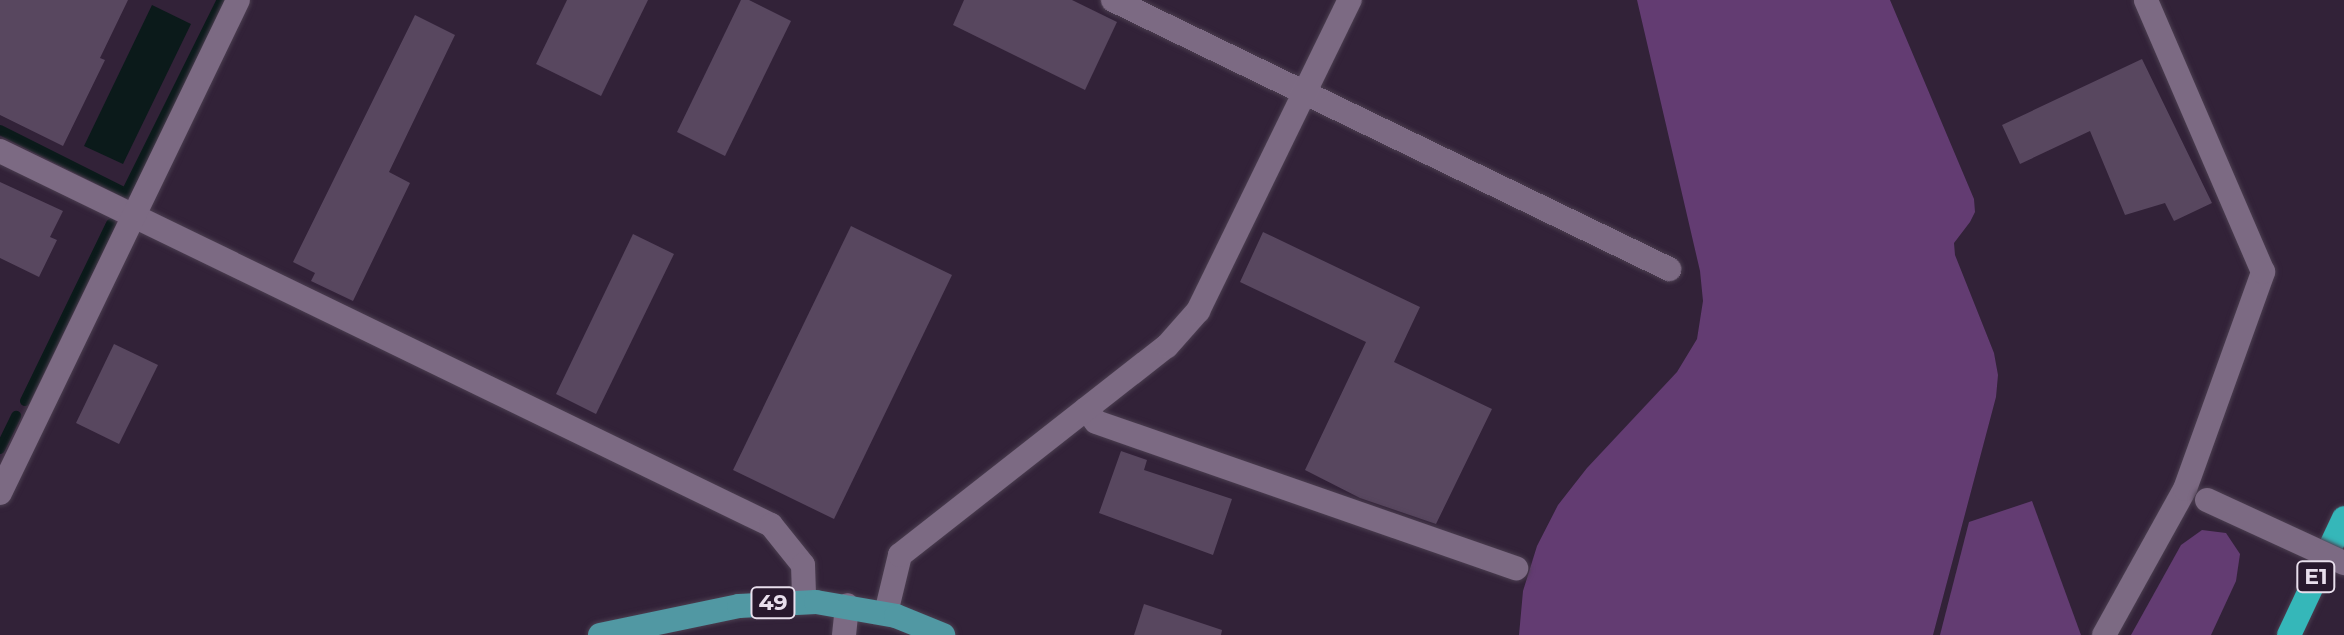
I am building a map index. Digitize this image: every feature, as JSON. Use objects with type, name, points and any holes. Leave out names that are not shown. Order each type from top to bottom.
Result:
[{"type":"highway","name":"E1","points":[[2289,635],[2344,518]]},
{"type":"main road","name":"49","points":[[600,635],[739,606],[804,602],[847,605],[886,613],[943,635]]},
{"type":"street","points":[[0,493],[238,0]]},
{"type":"street","points":[[1113,0],[1669,269]]},
{"type":"street","points":[[886,613],[900,555],[1167,346],[1198,311],[1350,0]]},
{"type":"street","points":[[2104,635],[2196,495],[2263,272],[2146,0]]},
{"type":"street","points":[[0,151],[771,525],[803,565],[804,602]]},
{"type":"street","points":[[1086,409],[1096,422],[1516,568]]},
{"type":"street","points":[[2196,495],[2344,563]]},
{"type":"street","points":[[844,635],[847,605]]},
{"type":"shaded area","points":[[1637,0],[1890,0],[1974,199],[1975,212],[1954,243],[1955,255],[1994,353],[1998,375],[1996,397],[1933,635],[1519,635],[1523,591],[1537,546],[1558,505],[1587,468],[1677,372],[1697,339],[1703,301],[1700,271]]},
{"type":"shaded area","points":[[152,5],[191,24],[123,164],[84,146]]},
{"type":"shaded area","points":[[2032,501],[2081,635],[1940,635],[1969,522]]},
{"type":"shaded area","points":[[2202,530],[2226,533],[2240,554],[2236,581],[2211,635],[2131,635],[2181,545]]},
{"type":"building","points":[[0,0],[128,0],[100,58],[105,60],[63,146],[0,115]]},
{"type":"building","points":[[567,0],[648,0],[601,96],[536,64]]},
{"type":"building","points":[[741,0],[749,0],[791,21],[725,156],[677,132]]},
{"type":"building","points":[[964,0],[1072,0],[1117,22],[1085,90],[953,25]]},
{"type":"building","points":[[415,15],[455,35],[389,172],[410,183],[353,301],[311,281],[315,273],[293,262]]},
{"type":"building","points":[[2142,59],[2212,203],[2174,221],[2165,203],[2125,215],[2090,131],[2020,164],[2002,125]]},
{"type":"building","points":[[0,182],[63,211],[50,237],[57,240],[39,277],[0,258]]},
{"type":"building","points":[[851,226],[952,275],[834,519],[733,470]]},
{"type":"building","points":[[1263,232],[1420,307],[1394,362],[1492,409],[1436,524],[1360,498],[1305,470],[1366,342],[1240,282]]},
{"type":"building","points":[[633,234],[674,254],[596,414],[556,394]]},
{"type":"building","points":[[114,344],[158,365],[119,444],[76,423]]},
{"type":"building","points":[[1121,451],[1147,460],[1144,470],[1232,499],[1213,555],[1099,513]]},
{"type":"building","points":[[1144,604],[1222,630],[1221,635],[1134,635]]},
{"type":"waterway","points":[[127,191],[221,2]]},
{"type":"waterway","points":[[0,130],[126,193]]},
{"type":"waterway","points":[[25,401],[111,224]]},
{"type":"waterway","points":[[0,449],[16,416]]}]
